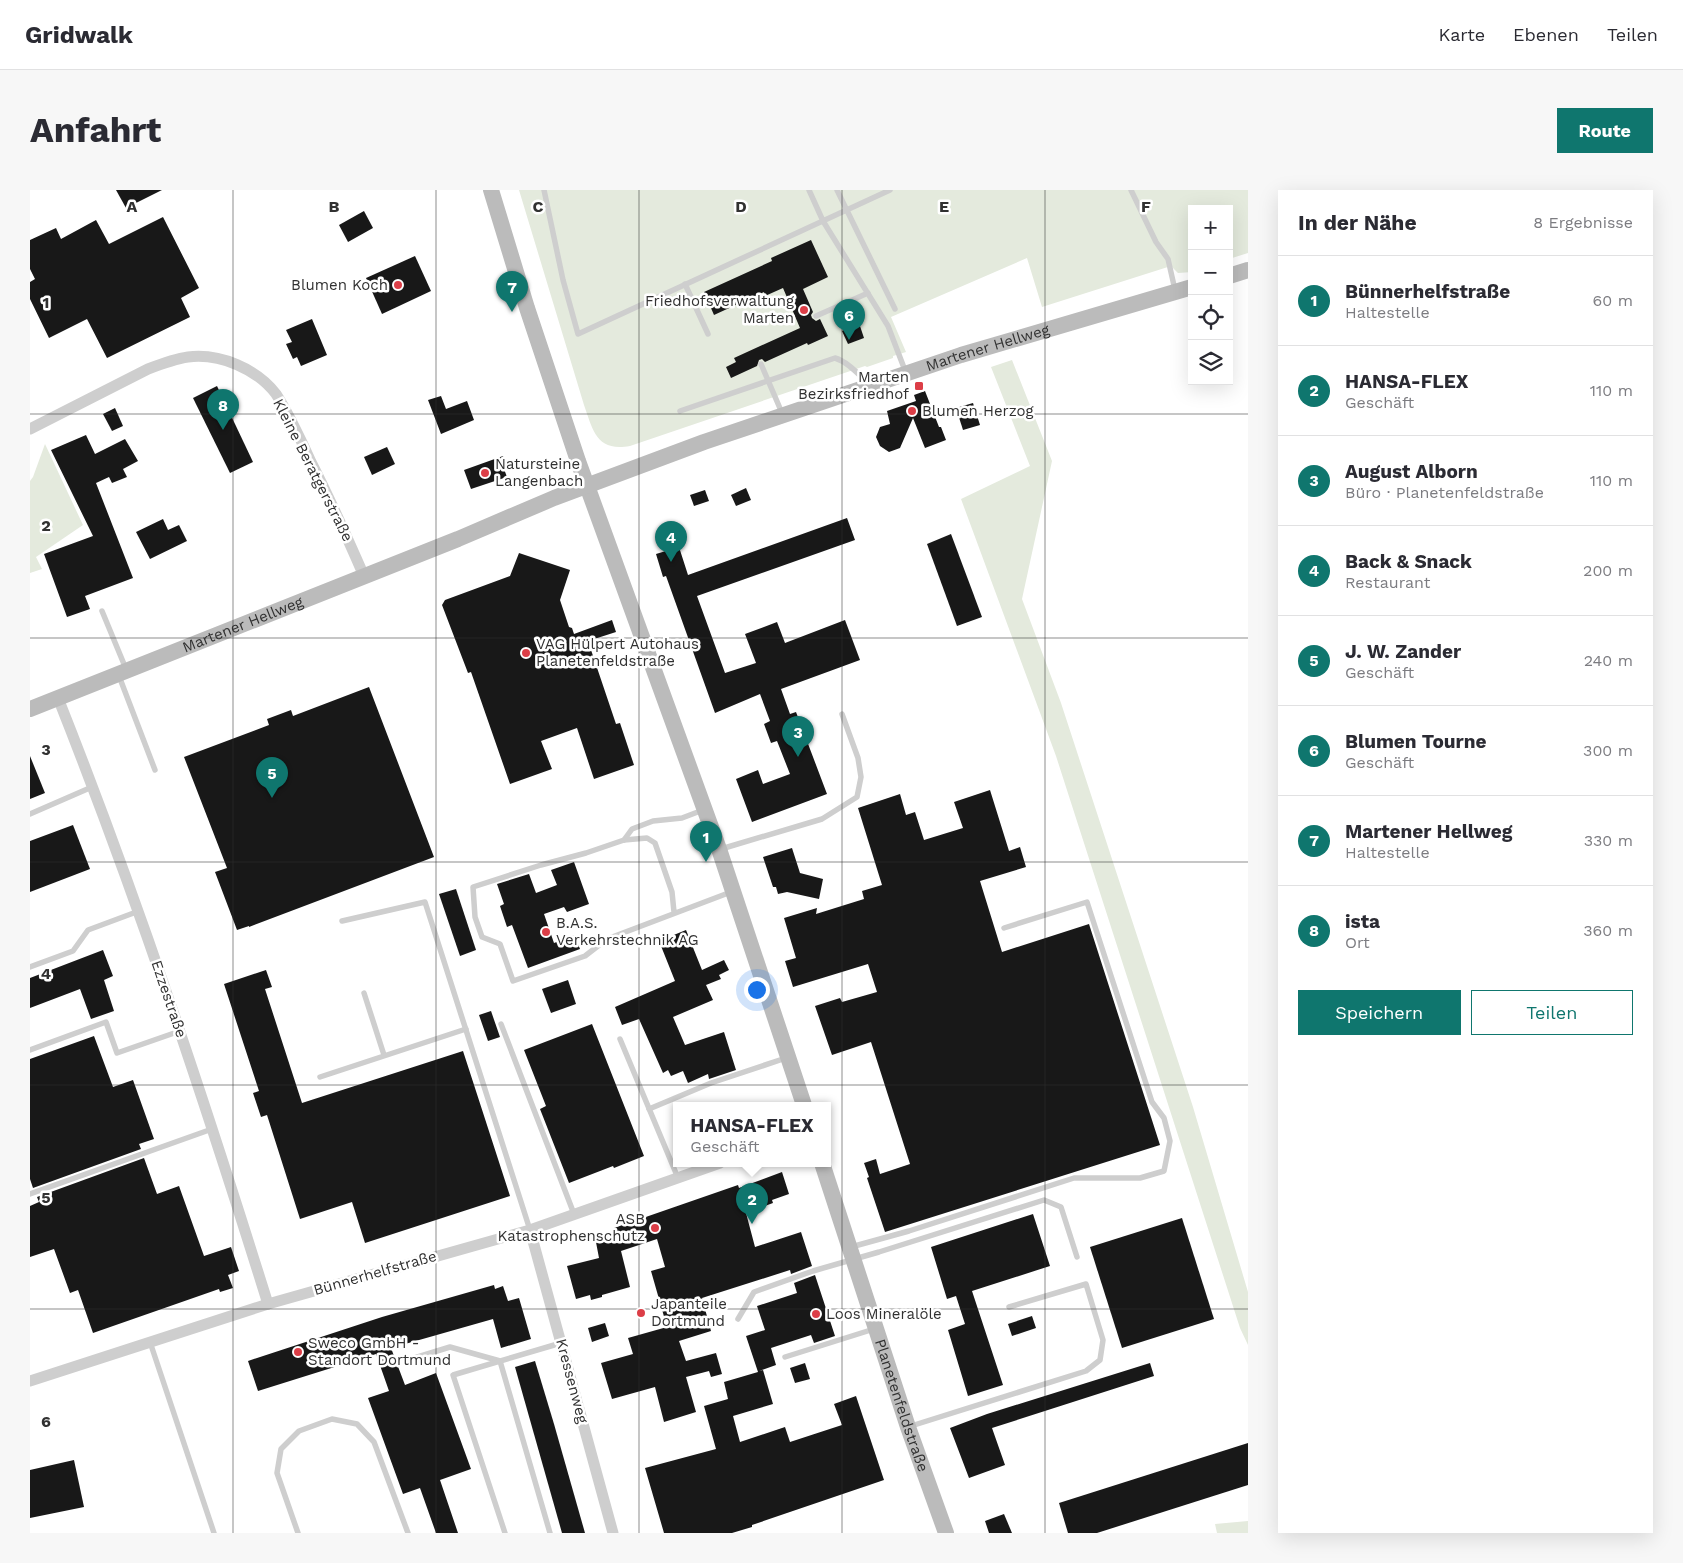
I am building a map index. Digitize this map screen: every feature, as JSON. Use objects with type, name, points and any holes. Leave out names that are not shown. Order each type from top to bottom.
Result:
[{"type":"street","points":[[491,190],[527,308],[588,486],[733,891],[803,1102]]},
{"type":"street","points":[[1233,275],[1248,270]]},
{"type":"street","name":"Martener Hellweg","points":[[30,709],[588,486],[704,442],[961,356],[1188,288]]},
{"type":"street","name":"Kleine Beratgerstraße","points":[[30,429],[161,364],[189,357],[226,360],[253,373],[267,384],[276,396],[303,445],[364,576]]},
{"type":"street","name":"Ezzestraße","points":[[58,698],[139,911],[180,1030],[268,1304]]},
{"type":"street","name":"Bünnerhelfstraße","points":[[30,1381],[268,1304],[530,1230],[709,1167]]},
{"type":"street","name":"Planetenfeldstraße","points":[[823,1167],[908,1427],[946,1533]]},
{"type":"street","name":"Kressenweg","points":[[530,1230],[613,1533]]},
{"type":"lane","points":[[544,190],[563,280],[578,334],[890,190]]},
{"type":"lane","points":[[809,190],[823,221],[888,326],[906,374]]},
{"type":"lane","points":[[837,190],[895,309]]},
{"type":"lane","points":[[1131,190],[1156,242],[1168,259],[1176,292]]},
{"type":"lane","points":[[684,284],[708,334]]},
{"type":"lane","points":[[816,316],[868,293]]},
{"type":"lane","points":[[680,411],[835,358],[842,360],[871,385]]},
{"type":"lane","points":[[761,364],[770,381],[783,415]]},
{"type":"lane","points":[[102,611],[155,770]]},
{"type":"lane","points":[[718,849],[822,819],[857,797],[861,777],[858,758],[842,714]]},
{"type":"lane","points":[[30,814],[92,787]]},
{"type":"lane","points":[[624,840],[632,829],[653,822],[682,818],[704,810]]},
{"type":"lane","points":[[674,912],[672,892],[655,843],[647,838],[624,840],[586,854],[541,865],[473,887],[475,917],[482,937],[500,944],[513,981],[586,956],[607,939],[733,891]]},
{"type":"lane","points":[[342,921],[426,902],[530,1230]]},
{"type":"lane","points":[[738,1319],[754,1292],[813,1272],[851,1254],[909,1231],[1074,1178],[1140,1178],[1164,1170],[1170,1141],[1164,1118],[1152,1102],[1087,902],[1004,928]]},
{"type":"lane","points":[[30,967],[73,951],[88,930],[139,911]]},
{"type":"lane","points":[[364,993],[384,1055]]},
{"type":"lane","points":[[30,1050],[106,1022],[117,1053],[180,1030]]},
{"type":"lane","points":[[501,1024],[574,1214]]},
{"type":"lane","points":[[320,1076],[466,1029]]},
{"type":"lane","points":[[620,1039],[673,1166]]},
{"type":"lane","points":[[649,1109],[711,1083],[788,1058]]},
{"type":"lane","points":[[30,1194],[212,1129]]},
{"type":"lane","points":[[673,1167],[678,1178]]},
{"type":"lane","points":[[851,1254],[1044,1200],[1061,1206],[1077,1257]]},
{"type":"lane","points":[[908,1427],[1086,1371],[1100,1360],[1103,1340],[1086,1284],[1010,1307]]},
{"type":"lane","points":[[785,1357],[876,1328]]},
{"type":"lane","points":[[150,1342],[214,1533]]},
{"type":"lane","points":[[505,1533],[453,1375],[561,1343]]},
{"type":"lane","points":[[411,1359],[450,1347],[500,1361]]},
{"type":"lane","points":[[500,1361],[550,1533]]},
{"type":"lane","points":[[298,1533],[277,1473],[281,1449],[299,1430],[332,1419],[357,1424],[374,1442],[408,1533]]},
{"type":"shaded area","points":[[519,190],[1248,190],[1248,253],[1233,258],[1233,205],[1188,205],[1188,272],[1178,273],[1171,266],[1042,307],[1027,258],[891,317],[906,352],[867,367],[865,366],[630,446],[610,446],[603,442],[594,431],[584,405]]},
{"type":"shaded area","points":[[1012,360],[1052,461],[1022,599],[1061,703],[1193,1107],[1248,1292],[1248,1345],[1240,1328],[1056,756],[961,499],[1030,466],[991,367]]},
{"type":"shaded area","points":[[45,444],[83,525],[36,557],[42,569],[30,573],[30,481]]},
{"type":"shaded area","points":[[1248,1521],[1248,1533],[1217,1533],[1215,1524]]},
{"type":"building","points":[[116,190],[162,190],[126,208]]},
{"type":"building","points":[[364,211],[373,228],[348,242],[339,225]]},
{"type":"building","points":[[163,217],[199,288],[181,298],[190,317],[107,358],[87,319],[49,338],[30,299],[30,282],[35,279],[30,269],[30,240],[56,228],[61,239],[96,220],[109,244]]},
{"type":"building","points":[[811,240],[828,277],[803,289],[813,312],[812,318],[816,321],[820,319],[828,336],[808,345],[807,343],[765,362],[762,359],[759,360],[757,366],[731,378],[726,367],[736,362],[734,358],[800,328],[783,288],[765,296],[764,292],[714,315],[704,292],[772,261],[771,258]]},
{"type":"building","name":"Blumen Koch","points":[[415,256],[431,291],[382,314],[366,278]]},
{"type":"building","points":[[312,319],[327,355],[301,366],[297,357],[293,359],[286,344],[292,342],[286,330]]},
{"type":"building","points":[[859,323],[864,338],[848,344],[842,331]]},
{"type":"building","points":[[217,386],[253,462],[230,473],[193,398]]},
{"type":"building","points":[[925,391],[946,440],[925,448],[913,418],[900,448],[889,452],[880,446],[876,437],[880,427],[890,424],[887,411],[916,401],[914,395]]},
{"type":"building","points":[[441,396],[446,409],[467,401],[474,420],[441,434],[428,400]]},
{"type":"building","points":[[973,403],[980,425],[963,430],[956,408]]},
{"type":"building","points":[[115,408],[123,426],[112,431],[103,414]]},
{"type":"building","points":[[86,435],[95,454],[125,439],[138,461],[123,469],[127,477],[112,483],[109,477],[96,483],[133,578],[85,596],[90,609],[67,617],[44,554],[93,536],[51,450]]},
{"type":"building","points":[[387,447],[395,464],[372,475],[364,457]]},
{"type":"building","name":"Natursteine Langenbach","points":[[503,456],[507,468],[504,469],[507,477],[471,489],[464,470]]},
{"type":"building","points":[[746,488],[751,500],[736,506],[731,495]]},
{"type":"building","points":[[705,490],[709,501],[694,506],[690,495]]},
{"type":"building","points":[[847,518],[855,540],[697,596],[725,673],[756,663],[745,634],[777,622],[785,643],[845,620],[860,660],[781,689],[790,714],[796,712],[827,794],[752,822],[736,779],[758,770],[763,784],[790,774],[777,741],[771,743],[764,724],[770,721],[760,694],[715,713],[666,576],[663,577],[656,554],[679,547],[688,575]]},
{"type":"building","points":[[163,519],[168,530],[179,525],[187,541],[150,559],[136,532]]},
{"type":"building","points":[[951,534],[982,617],[957,626],[927,544]]},
{"type":"building","name":"VAG Hülpert Autohaus Planetenfeldstraße","points":[[519,553],[570,570],[560,600],[569,627],[572,628],[574,634],[612,620],[616,632],[588,641],[616,724],[620,723],[634,765],[594,779],[577,728],[541,741],[552,769],[510,784],[471,672],[468,673],[442,605],[445,600],[510,576]]},
{"type":"building","points":[[369,687],[434,857],[237,930],[215,872],[227,868],[184,757],[269,725],[267,719],[291,710],[293,716]]},
{"type":"building","points":[[30,756],[45,793],[30,799]]},
{"type":"building","points":[[990,790],[1009,851],[1020,847],[1026,867],[980,881],[1002,952],[1089,924],[1160,1145],[885,1232],[864,1163],[876,1159],[880,1174],[910,1164],[871,1042],[832,1055],[815,1006],[840,998],[842,1002],[877,992],[868,964],[793,987],[785,961],[796,958],[784,918],[817,908],[816,914],[864,899],[862,891],[882,885],[858,808],[900,794],[906,815],[915,812],[924,840],[963,828],[954,802]]},
{"type":"building","points":[[73,825],[90,869],[30,892],[30,841]]},
{"type":"building","points":[[792,848],[800,873],[823,879],[819,899],[787,892],[778,894],[776,887],[773,887],[763,857]]},
{"type":"building","points":[[574,862],[589,904],[567,912],[564,907],[544,914],[554,943],[575,935],[580,949],[528,968],[512,925],[507,927],[500,906],[504,904],[497,884],[529,874],[536,893],[557,885],[551,870]]},
{"type":"building","points":[[456,889],[476,950],[460,956],[439,894]]},
{"type":"building","points":[[686,930],[702,970],[724,960],[729,970],[719,975],[721,979],[706,985],[713,1000],[673,1017],[685,1045],[724,1032],[736,1070],[709,1079],[708,1074],[688,1083],[683,1071],[671,1076],[668,1070],[663,1073],[639,1019],[622,1025],[615,1007],[675,981],[659,941]]},
{"type":"building","points":[[103,950],[113,976],[104,980],[114,1011],[91,1019],[80,989],[30,1008],[30,978]]},
{"type":"building","points":[[266,970],[272,987],[265,989],[302,1103],[463,1051],[510,1196],[365,1243],[352,1202],[300,1219],[267,1115],[261,1117],[253,1093],[259,1091],[224,984]]},
{"type":"building","points":[[568,980],[576,1004],[551,1013],[542,989]]},
{"type":"building","points":[[491,1011],[500,1037],[488,1041],[479,1015]]},
{"type":"building","points":[[592,1024],[644,1156],[569,1183],[540,1109],[546,1106],[524,1050]]},
{"type":"building","points":[[94,1036],[113,1087],[133,1080],[154,1139],[139,1144],[141,1149],[33,1188],[30,1179],[30,1059]]},
{"type":"building","points":[[144,1158],[157,1194],[179,1186],[204,1256],[231,1247],[239,1271],[228,1275],[233,1288],[220,1292],[219,1289],[93,1333],[78,1290],[70,1293],[54,1249],[30,1257],[30,1206],[39,1202],[37,1197]]},
{"type":"building","points":[[782,1172],[789,1194],[772,1200],[773,1203],[746,1213],[755,1247],[801,1232],[812,1266],[791,1274],[790,1270],[702,1298],[711,1331],[679,1341],[686,1361],[716,1353],[722,1374],[711,1377],[709,1371],[686,1377],[696,1412],[664,1422],[655,1387],[612,1399],[601,1363],[633,1354],[628,1338],[667,1327],[651,1271],[665,1267],[657,1239],[621,1251],[630,1287],[602,1295],[602,1297],[591,1300],[590,1295],[576,1299],[567,1266],[599,1258],[595,1237],[615,1231],[614,1228],[738,1185],[739,1188]]},
{"type":"building","points":[[1033,1214],[1050,1266],[972,1291],[1003,1385],[968,1396],[948,1330],[965,1324],[956,1296],[947,1299],[931,1247]]},
{"type":"building","points":[[1182,1218],[1214,1319],[1122,1348],[1090,1247]]},
{"type":"building","points":[[815,1275],[835,1336],[814,1343],[811,1335],[771,1348],[776,1365],[759,1371],[763,1370],[773,1404],[733,1416],[740,1442],[785,1427],[790,1442],[842,1425],[834,1404],[856,1396],[884,1480],[732,1533],[664,1533],[645,1468],[716,1449],[704,1406],[728,1399],[724,1382],[758,1372],[746,1336],[765,1330],[757,1306],[797,1293],[794,1283]]},
{"type":"building","points":[[494,1285],[495,1289],[503,1286],[508,1301],[519,1298],[531,1339],[501,1348],[493,1319],[391,1348],[405,1385],[436,1373],[471,1469],[440,1480],[458,1533],[436,1533],[420,1488],[403,1494],[368,1398],[389,1391],[376,1354],[258,1391],[248,1361],[382,1317]]},
{"type":"building","points":[[1032,1316],[1036,1328],[1012,1336],[1008,1324]]},
{"type":"building","points":[[605,1323],[609,1336],[592,1342],[588,1328]]},
{"type":"building","points":[[535,1361],[585,1533],[562,1533],[515,1367]]},
{"type":"building","points":[[805,1363],[810,1379],[795,1383],[790,1368]]},
{"type":"building","points":[[1150,1363],[1154,1376],[992,1428],[1005,1465],[969,1478],[950,1428],[987,1414]]},
{"type":"building","points":[[1248,1443],[1248,1485],[1097,1533],[1068,1533],[1059,1503]]},
{"type":"building","points":[[74,1460],[84,1507],[30,1518],[30,1470]]},
{"type":"building","points":[[1004,1514],[1012,1533],[989,1533],[985,1521]]},
{"type":"place","name":"Blumen Koch","points":[[398,285]]},
{"type":"place","name":"Friedhofsverwaltung Marten","points":[[804,310]]},
{"type":"place","name":"Martener Hellweg","points":[[512,312]]},
{"type":"place","name":"Blumen Tourne","points":[[849,340]]},
{"type":"place","name":"Marten Bezirksfriedhof","points":[[919,386]]},
{"type":"place","name":"Blumen Herzog","points":[[912,411]]},
{"type":"place","name":"ista","points":[[223,430]]},
{"type":"place","name":"Natursteine Langenbach","points":[[485,473]]},
{"type":"place","name":"Back & Snack","points":[[671,562]]},
{"type":"place","name":"VAG Hülpert Autohaus Planetenfeldstraße","points":[[526,653]]},
{"type":"place","name":"August Alborn","points":[[798,757]]},
{"type":"place","name":"J. W. Zander","points":[[272,798]]},
{"type":"place","name":"Bünnerhelfstraße","points":[[706,862]]},
{"type":"place","name":"B.A.S. Verkehrstechnik AG","points":[[546,932]]},
{"type":"place","name":"HANSA-FLEX","points":[[752,1224]]},
{"type":"place","name":"ASB Katastrophenschutz","points":[[655,1228]]},
{"type":"place","name":"Japanteile Dortmund","points":[[641,1313]]},
{"type":"place","name":"Loos Mineralöle","points":[[816,1314]]},
{"type":"place","name":"Sweco GmbH - Standort Dortmund","points":[[298,1352]]}]
